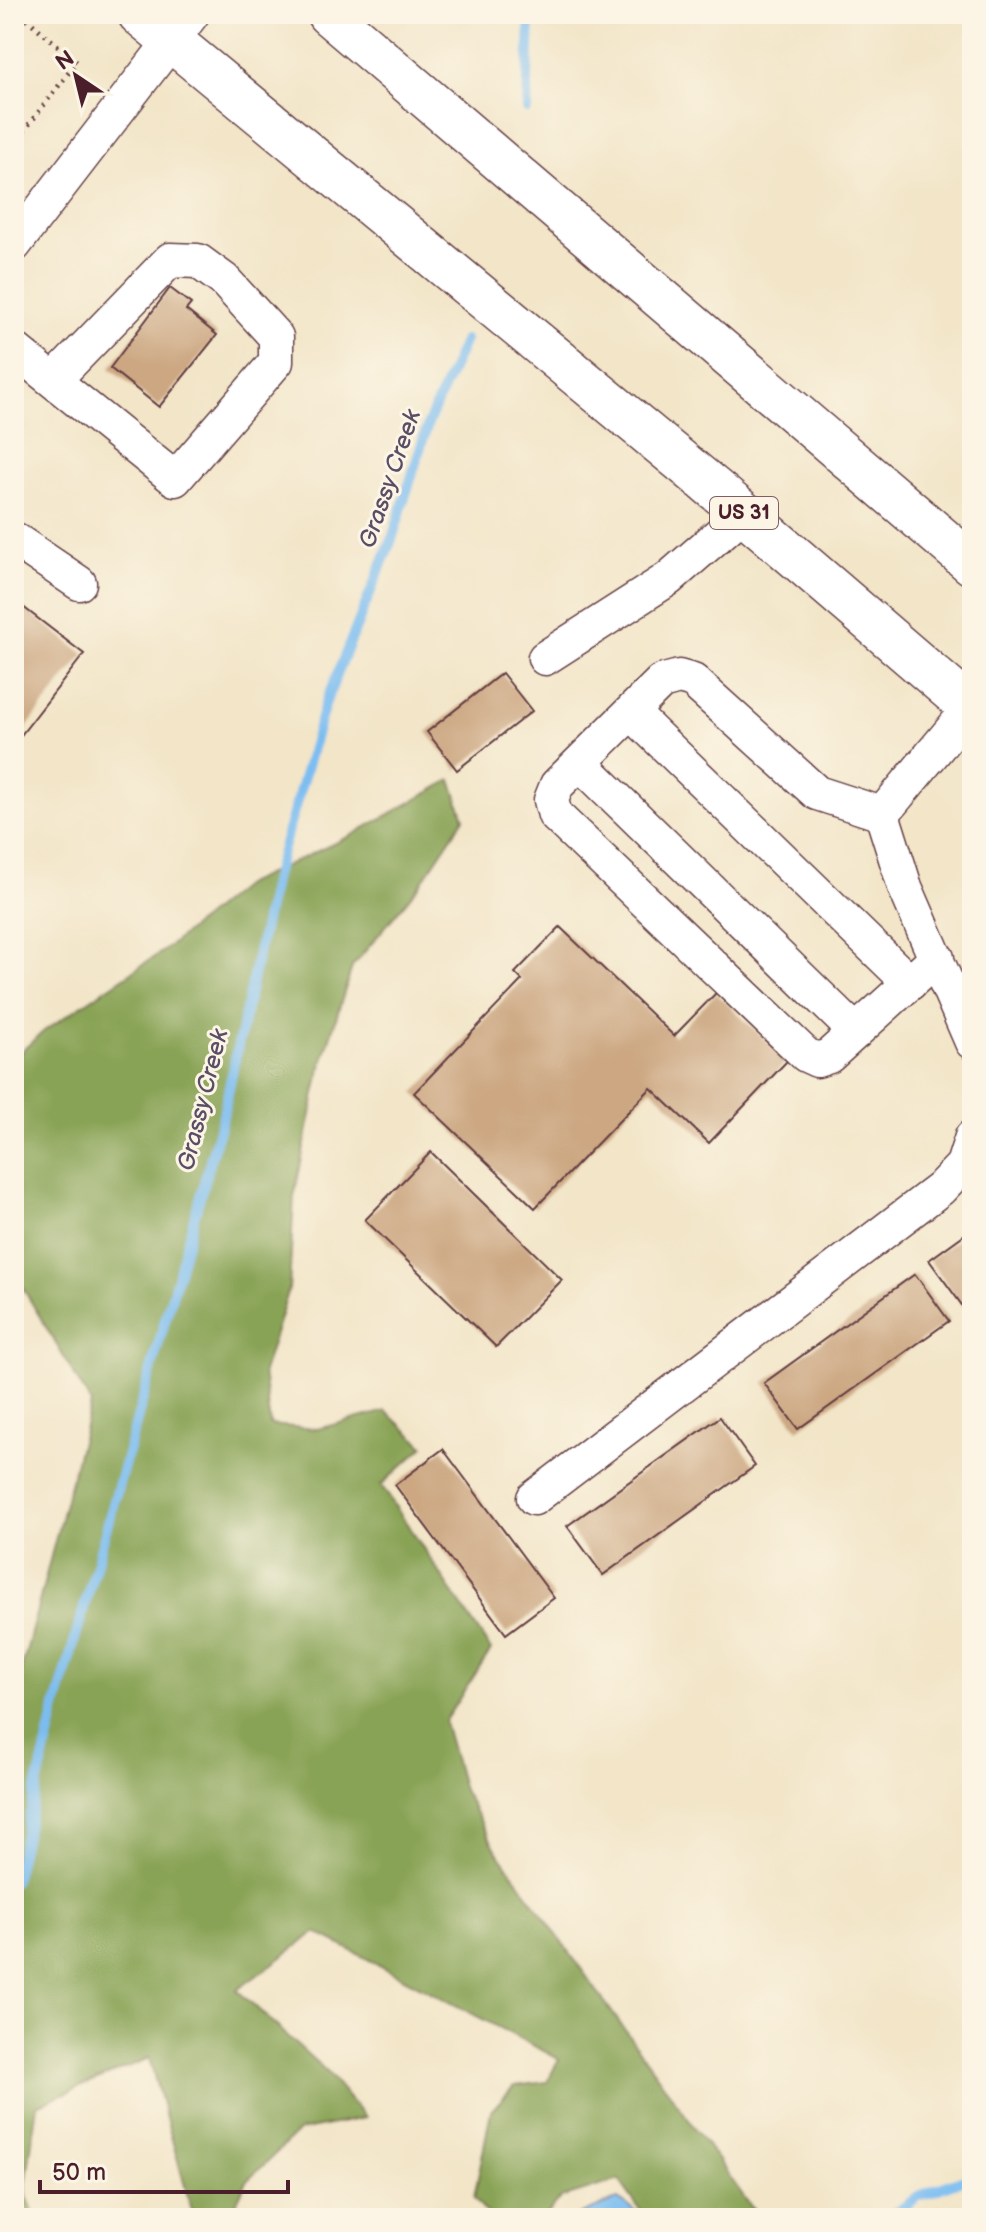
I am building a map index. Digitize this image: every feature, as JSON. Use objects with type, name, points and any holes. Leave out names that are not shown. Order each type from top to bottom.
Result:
[{"type":"main road","points":[[328,14],[972,564]]},
{"type":"main road","name":"US 31","points":[[167,23],[440,263],[744,513],[971,708]]},
{"type":"street","points":[[14,245],[167,23]]},
{"type":"street","points":[[14,349],[175,479],[276,362],[276,337],[224,280],[198,261],[170,260],[54,380]]},
{"type":"street","points":[[545,658],[668,579],[744,513]]},
{"type":"street","points":[[14,539],[79,583]]},
{"type":"street","points":[[882,814],[817,793],[693,681],[679,677],[661,682],[557,785],[551,800],[555,815],[806,1055],[817,1060],[829,1056],[937,958]]},
{"type":"street","points":[[882,814],[971,708]]},
{"type":"street","points":[[631,712],[910,983]]},
{"type":"street","points":[[580,763],[856,1032]]},
{"type":"street","points":[[882,814],[905,887],[972,1042]]},
{"type":"street","points":[[534,1498],[940,1189],[963,1165],[972,1137]]},
{"type":"path","points":[[14,144],[77,62],[21,14]]},
{"type":"green space","points":[[451,780],[464,818],[419,886],[352,967],[320,1070],[294,1197],[289,1289],[263,1372],[270,1425],[317,1429],[386,1411],[424,1446],[381,1485],[491,1650],[444,1722],[463,1790],[497,1851],[759,2218],[646,2218],[619,2180],[561,2198],[544,2218],[491,2218],[474,2198],[491,2111],[514,2086],[547,2082],[559,2059],[316,1932],[237,1990],[327,2072],[365,2118],[299,2131],[247,2181],[234,2207],[192,2211],[149,2058],[37,2105],[25,2192],[36,2218],[14,2218],[14,1698],[91,1403],[14,1273],[14,1058],[44,1031],[166,949],[244,885],[350,836]]},
{"type":"water","points":[[618,2199],[646,2218],[576,2218],[579,2215]]},
{"type":"building","points":[[170,288],[191,304],[186,310],[217,335],[159,407],[110,368]]},
{"type":"building","points":[[14,600],[84,654],[14,744]]},
{"type":"building","points":[[502,673],[532,711],[457,770],[427,732]]},
{"type":"building","points":[[560,927],[674,1036],[716,993],[787,1061],[709,1143],[651,1088],[535,1208],[414,1093],[522,980],[515,973]]},
{"type":"building","points":[[431,1152],[562,1280],[496,1347],[365,1220]]},
{"type":"building","points":[[972,1229],[972,1308],[967,1312],[929,1260]]},
{"type":"building","points":[[915,1274],[949,1321],[798,1429],[764,1383]]},
{"type":"building","points":[[720,1417],[755,1466],[603,1575],[567,1526]]},
{"type":"building","points":[[443,1449],[554,1598],[506,1634],[395,1485]]},
{"type":"waterway","name":"Grassy Creek","points":[[527,109],[530,14]]},
{"type":"waterway","name":"Grassy Creek","points":[[14,1881],[57,1703],[223,1115],[274,879],[325,704],[392,539],[429,421],[465,340]]},
{"type":"waterway","points":[[888,2218],[919,2196],[972,2176]]}]
